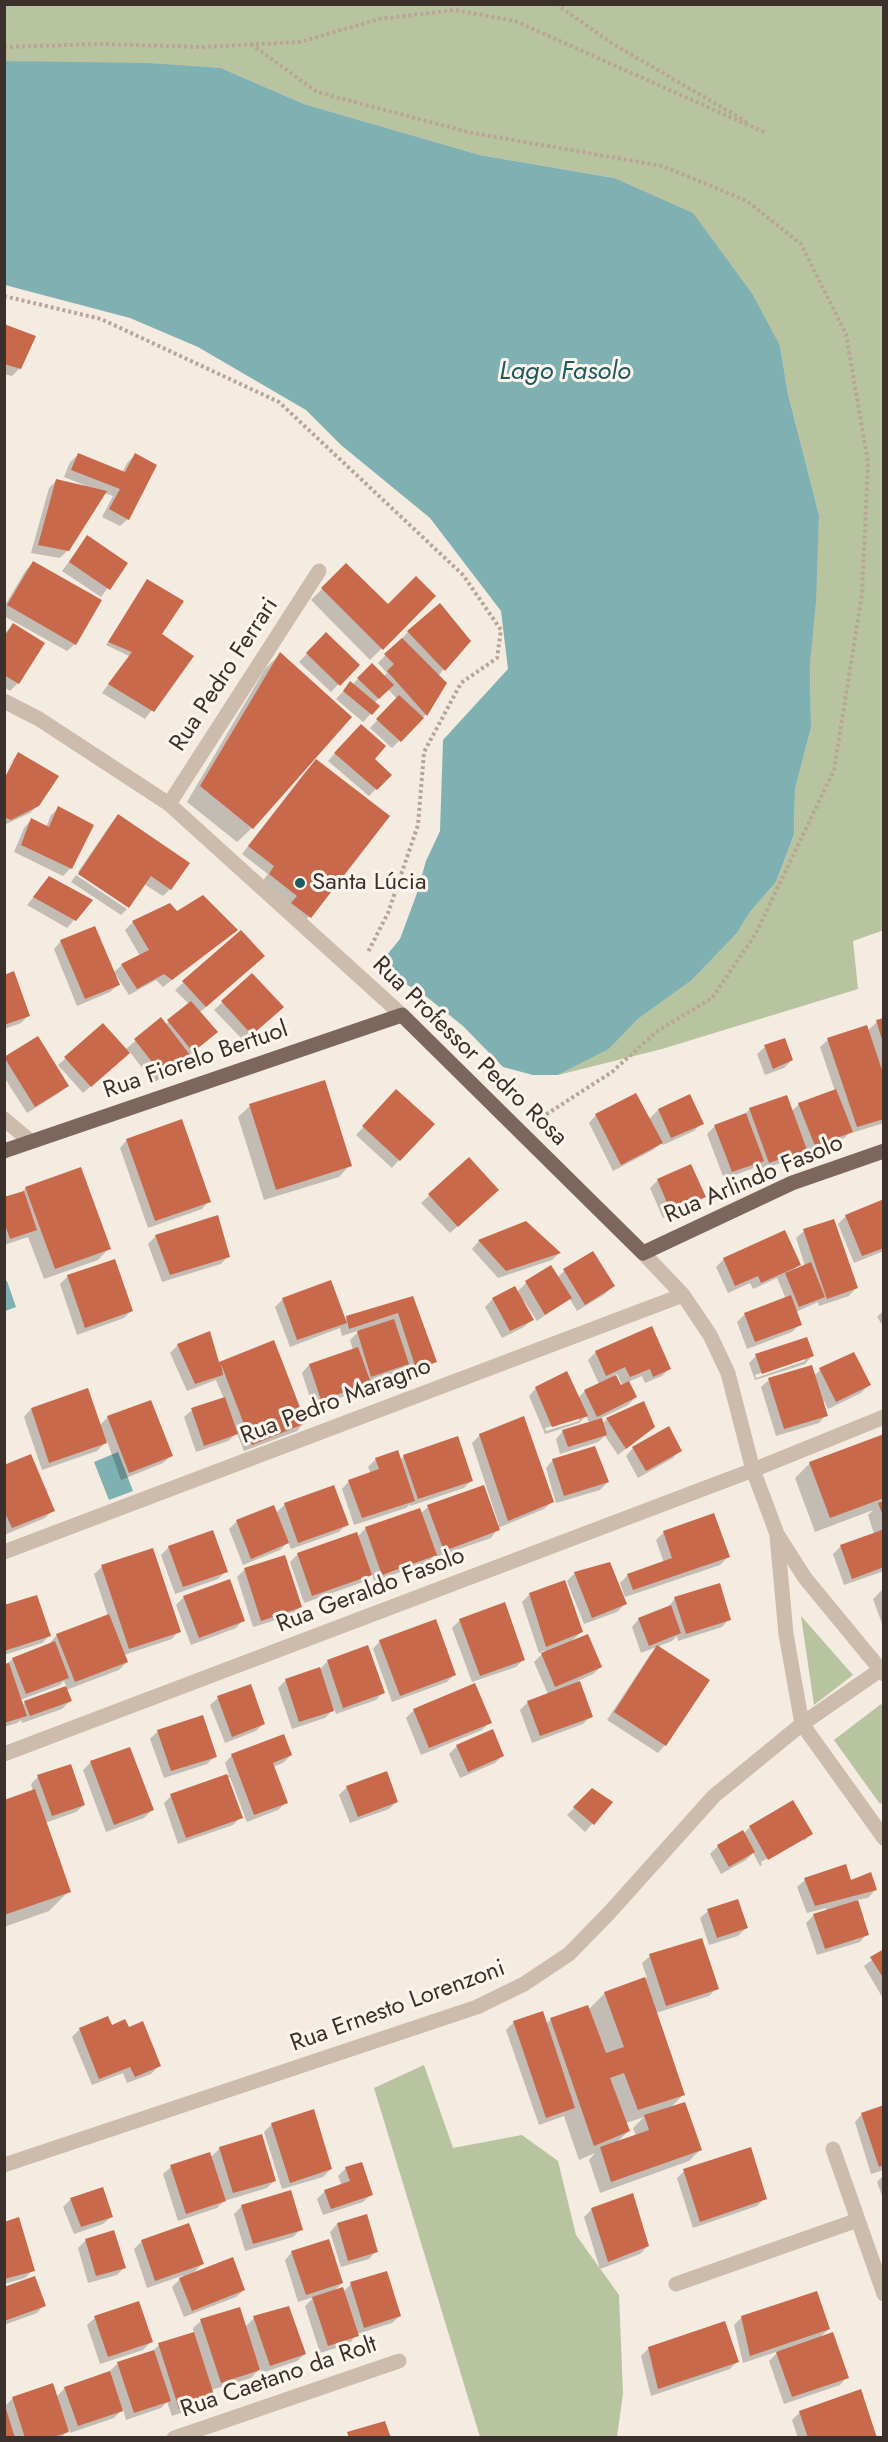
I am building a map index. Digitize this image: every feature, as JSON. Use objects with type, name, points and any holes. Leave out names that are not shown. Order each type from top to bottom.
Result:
[{"type":"main road","name":"Rua Professor Pedro Rosa","points":[[402,1015],[643,1253]]},
{"type":"main road","name":"Rua Fiorelo Bertuol","points":[[4,1151],[402,1015]]},
{"type":"main road","name":"Rua Arlindo Fasolo","points":[[643,1253],[792,1183],[884,1150]]},
{"type":"street","name":"Rua Pedro Ferrari","points":[[169,804],[319,571]]},
{"type":"street","name":"Rua Professor Pedro Rosa","points":[[4,701],[39,719],[169,804],[402,1015]]},
{"type":"street","points":[[4,1119],[30,1141]]},
{"type":"street","name":"Rua Professor Pedro Rosa","points":[[643,1253],[683,1295],[710,1335],[729,1373],[753,1470],[777,1534]]},
{"type":"street","name":"Rua Pedro Maragno","points":[[4,1552],[683,1295]]},
{"type":"street","name":"Rua Geraldo Fasolo","points":[[4,1754],[753,1470],[884,1417]]},
{"type":"street","points":[[777,1534],[805,1578],[882,1672]]},
{"type":"street","points":[[777,1534],[786,1634],[802,1724],[884,1838]]},
{"type":"street","name":"Rua Ernesto Lorenzoni","points":[[4,2165],[477,2007],[524,1984],[568,1954],[714,1796],[802,1724],[882,1672]]},
{"type":"street","points":[[832,2149],[884,2294]]},
{"type":"street","points":[[676,2284],[858,2220]]},
{"type":"street","name":"Rua Caetano da Rolt","points":[[174,2438],[399,2361]]},
{"type":"path","points":[[4,47],[99,44],[202,47],[300,42],[379,19],[455,10],[515,21],[766,133],[613,44],[556,4]]},
{"type":"path","points":[[251,44],[317,92],[468,132],[662,166],[747,201],[801,244],[846,334],[868,462],[862,594],[834,770],[755,935],[712,998],[656,1032],[612,1071],[520,1131]]},
{"type":"green space","points":[[5,5],[883,5],[884,930],[853,941],[858,989],[662,1049],[558,1075],[609,1049],[638,1019],[692,980],[737,933],[750,912],[776,882],[794,835],[795,789],[811,728],[810,664],[819,515],[788,394],[780,346],[614,178],[480,155],[304,104],[221,68],[5,61]]},
{"type":"green space","points":[[801,1616],[853,1675],[814,1705]]},
{"type":"green space","points":[[881,1704],[884,1708],[884,1801],[880,1804],[834,1740]]},
{"type":"green space","points":[[424,2065],[453,2148],[522,2135],[558,2161],[576,2235],[619,2295],[623,2393],[617,2437],[480,2437],[374,2088]]},
{"type":"water","name":"Lago Fasolo","points":[[4,61],[147,63],[221,68],[304,104],[480,155],[614,178],[693,213],[753,295],[780,346],[788,394],[819,515],[816,601],[810,664],[811,728],[795,789],[794,835],[776,882],[750,912],[737,933],[692,980],[638,1019],[609,1049],[558,1075],[533,1075],[503,1067],[463,1026],[423,994],[385,972],[386,956],[400,939],[426,861],[440,831],[443,740],[508,669],[501,611],[430,518],[341,445],[306,410],[198,347],[130,318],[5,285]]},
{"type":"water","points":[[5,1281],[7,1281],[16,1307],[5,1311]]},
{"type":"water","points":[[118,1452],[133,1491],[109,1500],[94,1462]]},
{"type":"building","points":[[4,324],[36,336],[21,369],[4,364]]},
{"type":"building","points":[[78,453],[125,472],[135,453],[157,465],[129,520],[109,509],[120,489],[71,470]]},
{"type":"building","points":[[56,479],[107,491],[69,551],[38,545]]},
{"type":"building","points":[[87,535],[128,563],[110,590],[69,562]]},
{"type":"building","points":[[33,561],[102,600],[76,645],[7,605]]},
{"type":"building","points":[[346,563],[388,604],[416,576],[436,596],[383,650],[321,588]]},
{"type":"building","points":[[147,579],[184,601],[162,634],[194,656],[154,712],[108,684],[132,652],[108,642]]},
{"type":"building","points":[[440,603],[471,641],[445,671],[407,631]]},
{"type":"building","points":[[13,623],[45,643],[19,684],[4,675],[4,637]]},
{"type":"building","points":[[326,632],[360,665],[340,686],[306,653]]},
{"type":"building","points":[[402,638],[447,683],[427,716],[387,671],[394,664],[384,654]]},
{"type":"building","points":[[280,652],[352,717],[253,829],[200,786]]},
{"type":"building","points":[[372,663],[394,685],[379,699],[357,678]]},
{"type":"building","points":[[350,681],[380,706],[372,715],[343,691]]},
{"type":"building","points":[[399,695],[424,718],[401,742],[376,719]]},
{"type":"building","points":[[361,724],[386,746],[375,759],[392,775],[377,790],[334,753]]},
{"type":"building","points":[[18,752],[59,776],[39,806],[11,820],[4,817],[4,779]]},
{"type":"building","points":[[316,759],[390,816],[311,918],[291,903],[297,896],[269,874],[274,866],[248,846]]},
{"type":"building","points":[[58,806],[94,825],[72,869],[21,845],[31,818],[49,827]]},
{"type":"building","points":[[118,814],[190,863],[171,890],[151,876],[129,908],[78,874]]},
{"type":"building","points":[[49,876],[93,900],[76,921],[33,897]]},
{"type":"building","points":[[203,895],[238,930],[172,980],[164,974],[137,989],[121,964],[149,950],[132,921],[170,903],[177,911]]},
{"type":"building","points":[[95,926],[120,985],[85,999],[60,940]]},
{"type":"building","points":[[241,930],[265,956],[206,1007],[182,981]]},
{"type":"building","points":[[14,971],[30,1016],[4,1025],[4,975]]},
{"type":"building","points":[[252,973],[284,1007],[252,1035],[221,1001]]},
{"type":"building","points":[[191,1001],[218,1032],[193,1052],[167,1020]]},
{"type":"building","points":[[161,1017],[190,1055],[163,1076],[134,1039]]},
{"type":"building","points":[[884,1018],[884,1043],[883,1043],[876,1020]]},
{"type":"building","points":[[103,1023],[130,1053],[91,1087],[64,1057]]},
{"type":"building","points":[[867,1025],[884,1076],[884,1119],[857,1127],[827,1038]]},
{"type":"building","points":[[38,1036],[69,1086],[35,1107],[4,1057]]},
{"type":"building","points":[[785,1038],[793,1060],[773,1069],[764,1045]]},
{"type":"building","points":[[325,1080],[352,1166],[276,1190],[249,1104]]},
{"type":"building","points":[[396,1089],[435,1124],[400,1161],[362,1126]]},
{"type":"building","points":[[836,1089],[853,1132],[815,1146],[798,1103]]},
{"type":"building","points":[[636,1093],[663,1143],[621,1165],[595,1114]]},
{"type":"building","points":[[690,1094],[704,1124],[671,1138],[658,1109]]},
{"type":"building","points":[[787,1095],[807,1150],[769,1163],[749,1108]]},
{"type":"building","points":[[746,1113],[764,1161],[732,1172],[714,1125]]},
{"type":"building","points":[[182,1119],[211,1202],[155,1221],[126,1139]]},
{"type":"building","points":[[469,1157],[499,1190],[458,1227],[428,1194]]},
{"type":"building","points":[[691,1164],[706,1197],[671,1212],[657,1179]]},
{"type":"building","points":[[81,1167],[111,1249],[55,1269],[25,1187]]},
{"type":"building","points":[[24,1191],[37,1230],[10,1239],[4,1222],[4,1197]]},
{"type":"building","points":[[884,1199],[884,1248],[862,1256],[845,1215]]},
{"type":"building","points":[[218,1215],[230,1257],[170,1275],[155,1235]]},
{"type":"building","points":[[834,1219],[858,1288],[827,1299],[803,1229]]},
{"type":"building","points":[[526,1221],[561,1253],[506,1271],[478,1240]]},
{"type":"building","points":[[785,1230],[801,1265],[761,1283],[758,1276],[735,1286],[723,1258]]},
{"type":"building","points":[[593,1251],[615,1286],[585,1305],[563,1269]]},
{"type":"building","points":[[115,1259],[133,1311],[85,1328],[67,1275]]},
{"type":"building","points":[[811,1262],[825,1297],[799,1307],[785,1273]]},
{"type":"building","points":[[551,1265],[572,1298],[545,1315],[525,1281]]},
{"type":"building","points":[[331,1280],[347,1323],[297,1340],[282,1298]]},
{"type":"building","points":[[515,1286],[534,1320],[510,1331],[492,1298]]},
{"type":"building","points":[[791,1295],[802,1325],[755,1342],[744,1313]]},
{"type":"building","points":[[413,1296],[437,1362],[416,1369],[398,1313],[349,1329],[346,1316]]},
{"type":"building","points":[[394,1319],[409,1364],[371,1377],[357,1331]]},
{"type":"building","points":[[652,1326],[671,1369],[653,1377],[650,1369],[630,1377],[625,1367],[606,1376],[595,1351]]},
{"type":"building","points":[[210,1331],[219,1362],[274,1340],[306,1423],[252,1445],[221,1364],[223,1375],[195,1384],[177,1344]]},
{"type":"building","points":[[807,1337],[814,1356],[762,1374],[755,1354]]},
{"type":"building","points":[[358,1347],[371,1383],[321,1400],[309,1364]]},
{"type":"building","points":[[854,1352],[871,1385],[836,1402],[819,1368]]},
{"type":"building","points":[[812,1365],[828,1416],[784,1429],[768,1378]]},
{"type":"building","points":[[567,1371],[588,1416],[552,1427],[535,1387]]},
{"type":"building","points":[[616,1375],[621,1385],[629,1381],[637,1397],[597,1417],[584,1390]]},
{"type":"building","points":[[88,1388],[107,1443],[49,1463],[31,1408]]},
{"type":"building","points":[[225,1397],[238,1434],[204,1446],[191,1408]]},
{"type":"building","points":[[151,1400],[173,1456],[129,1473],[107,1416]]},
{"type":"building","points":[[644,1401],[655,1427],[626,1449],[606,1418]]},
{"type":"building","points":[[524,1416],[554,1502],[508,1521],[479,1434]]},
{"type":"building","points":[[602,1418],[607,1435],[568,1447],[562,1430]]},
{"type":"building","points":[[669,1426],[682,1451],[646,1471],[632,1447]]},
{"type":"building","points":[[884,1434],[884,1498],[830,1518],[809,1462]]},
{"type":"building","points":[[458,1436],[473,1481],[418,1499],[403,1455]]},
{"type":"building","points":[[595,1446],[609,1482],[564,1496],[552,1459]]},
{"type":"building","points":[[398,1450],[415,1501],[362,1518],[348,1480],[379,1469],[375,1458]]},
{"type":"building","points":[[31,1454],[55,1511],[12,1528],[4,1511],[4,1465]]},
{"type":"building","points":[[334,1485],[349,1525],[298,1543],[284,1503]]},
{"type":"building","points":[[484,1485],[500,1530],[444,1551],[427,1505]]},
{"type":"building","points":[[884,1501],[884,1516],[883,1516],[878,1503]]},
{"type":"building","points":[[274,1505],[289,1543],[251,1559],[236,1520]]},
{"type":"building","points":[[420,1508],[437,1555],[382,1575],[365,1527]]},
{"type":"building","points":[[714,1513],[730,1557],[633,1590],[627,1574],[672,1558],[663,1531]]},
{"type":"building","points":[[213,1530],[228,1572],[183,1587],[168,1546]]},
{"type":"building","points":[[882,1530],[884,1567],[852,1579],[840,1545]]},
{"type":"building","points":[[357,1532],[372,1575],[312,1596],[297,1553]]},
{"type":"building","points":[[153,1548],[181,1632],[129,1649],[101,1565]]},
{"type":"building","points":[[285,1555],[302,1607],[261,1621],[244,1568]]},
{"type":"building","points":[[610,1562],[627,1604],[592,1618],[574,1572]]},
{"type":"building","points":[[230,1579],[245,1621],[199,1638],[183,1596]]},
{"type":"building","points":[[565,1580],[583,1632],[546,1647],[529,1593]]},
{"type":"building","points":[[720,1583],[731,1620],[686,1634],[674,1597]]},
{"type":"building","points":[[37,1595],[51,1636],[4,1651],[4,1605]]},
{"type":"building","points":[[505,1602],[525,1660],[480,1676],[459,1619]]},
{"type":"building","points":[[671,1605],[681,1633],[649,1646],[638,1618]]},
{"type":"building","points":[[109,1614],[128,1662],[75,1682],[56,1634]]},
{"type":"building","points":[[436,1619],[456,1675],[400,1696],[379,1640]]},
{"type":"building","points":[[588,1634],[602,1667],[555,1687],[541,1653]]},
{"type":"building","points":[[55,1641],[69,1678],[26,1694],[12,1658]]},
{"type":"building","points":[[368,1645],[385,1693],[343,1708],[327,1660]]},
{"type":"building","points":[[657,1645],[710,1680],[666,1746],[614,1712]]},
{"type":"building","points":[[9,1663],[27,1716],[4,1723],[4,1664]]},
{"type":"building","points":[[320,1667],[334,1711],[299,1722],[285,1679]]},
{"type":"building","points":[[580,1681],[593,1717],[540,1736],[527,1701]]},
{"type":"building","points":[[475,1683],[492,1723],[429,1748],[413,1709]]},
{"type":"building","points":[[251,1684],[265,1724],[232,1737],[217,1696]]},
{"type":"building","points":[[66,1686],[72,1701],[30,1716],[24,1701]]},
{"type":"building","points":[[203,1715],[217,1757],[171,1771],[157,1730]]},
{"type":"building","points":[[493,1729],[504,1756],[468,1772],[456,1745]]},
{"type":"building","points":[[284,1734],[292,1755],[273,1763],[288,1803],[254,1815],[231,1754]]},
{"type":"building","points":[[130,1747],[154,1810],[114,1825],[90,1761]]},
{"type":"building","points":[[71,1764],[85,1805],[52,1816],[37,1775]]},
{"type":"building","points":[[387,1771],[398,1802],[358,1817],[346,1786]]},
{"type":"building","points":[[227,1774],[243,1818],[186,1838],[170,1794]]},
{"type":"building","points":[[592,1788],[613,1802],[594,1825],[573,1807]]},
{"type":"building","points":[[35,1789],[71,1892],[4,1915],[4,1800]]},
{"type":"building","points":[[793,1800],[813,1834],[768,1860],[749,1826]]},
{"type":"building","points":[[743,1830],[755,1852],[729,1867],[717,1845]]},
{"type":"building","points":[[846,1864],[851,1880],[871,1872],[877,1890],[815,1906],[804,1878]]},
{"type":"building","points":[[738,1899],[748,1928],[717,1938],[707,1909]]},
{"type":"building","points":[[858,1900],[869,1935],[825,1949],[813,1914]]},
{"type":"building","points":[[702,1938],[719,1989],[666,2006],[649,1954]]},
{"type":"building","points":[[884,1949],[884,1979],[870,1957]]},
{"type":"building","points":[[645,1977],[685,2095],[638,2110],[624,2073],[610,2078],[630,2131],[594,2146],[550,2018],[588,2005],[606,2053],[624,2047],[604,1992]]},
{"type":"building","points":[[543,2011],[575,2108],[546,2118],[513,2021]]},
{"type":"building","points":[[108,2016],[112,2025],[125,2019],[129,2027],[143,2021],[161,2066],[135,2077],[130,2067],[99,2079],[79,2028]]},
{"type":"building","points":[[685,2102],[702,2150],[611,2182],[600,2147],[649,2130],[644,2115]]},
{"type":"building","points":[[884,2105],[884,2165],[879,2167],[861,2113]]},
{"type":"building","points":[[314,2109],[332,2169],[290,2183],[271,2123]]},
{"type":"building","points":[[262,2134],[276,2181],[233,2193],[219,2147]]},
{"type":"building","points":[[751,2147],[767,2199],[700,2222],[683,2169]]},
{"type":"building","points":[[210,2152],[226,2201],[186,2214],[170,2165]]},
{"type":"building","points":[[362,2162],[373,2195],[331,2209],[324,2190],[350,2181],[345,2167]]},
{"type":"building","points":[[103,2187],[113,2217],[81,2227],[70,2198]]},
{"type":"building","points":[[291,2190],[303,2230],[253,2244],[241,2205]]},
{"type":"building","points":[[633,2193],[649,2246],[608,2262],[591,2208]]},
{"type":"building","points":[[367,2214],[378,2252],[348,2261],[337,2223]]},
{"type":"building","points":[[19,2217],[35,2271],[4,2279],[4,2222]]},
{"type":"building","points":[[189,2223],[204,2264],[155,2281],[141,2240]]},
{"type":"building","points":[[114,2230],[126,2268],[96,2276],[85,2239]]},
{"type":"building","points":[[329,2239],[343,2283],[306,2295],[291,2251]]},
{"type":"building","points":[[233,2257],[245,2290],[192,2311],[179,2278]]},
{"type":"building","points":[[387,2271],[401,2316],[364,2328],[350,2282]]},
{"type":"building","points":[[35,2276],[46,2306],[4,2321],[4,2287]]},
{"type":"building","points":[[343,2287],[359,2336],[328,2346],[312,2297]]},
{"type":"building","points":[[817,2291],[830,2329],[750,2356],[741,2316]]},
{"type":"building","points":[[139,2301],[153,2342],[108,2357],[94,2316]]},
{"type":"building","points":[[289,2306],[306,2354],[270,2366],[253,2316]]},
{"type":"building","points":[[240,2307],[260,2370],[221,2383],[200,2319]]},
{"type":"building","points":[[725,2321],[739,2362],[658,2389],[648,2347]]},
{"type":"building","points":[[194,2332],[215,2398],[179,2409],[158,2343]]},
{"type":"building","points":[[833,2332],[849,2378],[792,2397],[776,2352]]},
{"type":"building","points":[[154,2350],[171,2401],[134,2413],[117,2362]]},
{"type":"building","points":[[110,2371],[123,2411],[78,2426],[64,2387]]},
{"type":"building","points":[[53,2383],[69,2432],[50,2438],[25,2438],[12,2397]]},
{"type":"building","points":[[861,2389],[877,2438],[808,2438],[799,2411]]},
{"type":"building","points":[[5,2406],[15,2438],[4,2438]]},
{"type":"building","points":[[385,2421],[391,2438],[349,2438],[347,2432]]},
{"type":"place","name":"Santa Lúcia","points":[[300,883]]}]
